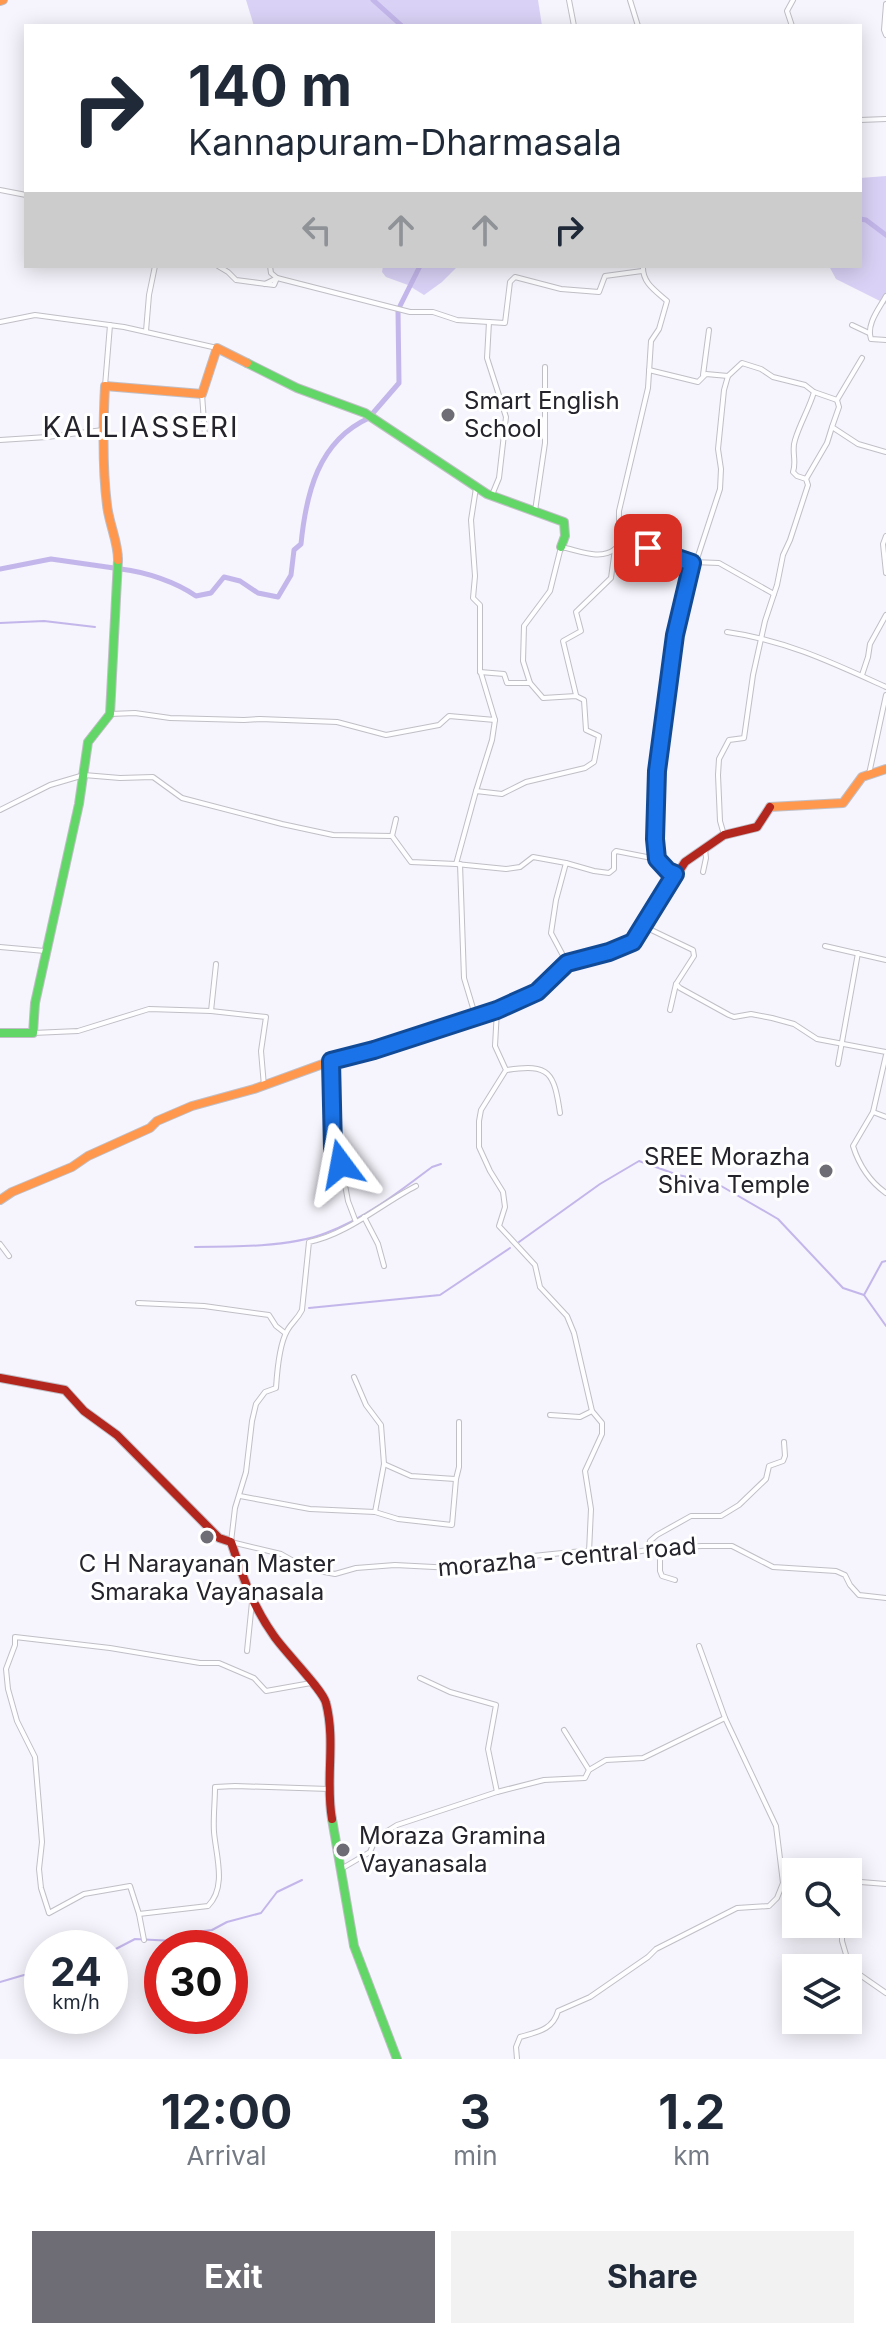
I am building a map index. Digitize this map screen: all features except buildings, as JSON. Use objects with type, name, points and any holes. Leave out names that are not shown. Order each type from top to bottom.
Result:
[{"type":"main road","points":[[0,1033],[33,1033],[35,1003],[84,775],[88,742],[110,714],[118,547],[107,508],[103,430],[105,386],[202,394],[217,348],[297,388],[365,413],[492,495],[564,522],[565,536],[561,547]]},
{"type":"main road","points":[[0,1200],[150,1128],[157,1121],[331,1061],[476,1018],[537,992],[567,963],[633,942],[685,862],[724,835],[757,827],[771,806],[843,803],[849,800],[857,780],[886,769]]},
{"type":"main road","points":[[0,1378],[65,1390],[84,1411],[117,1435],[219,1538],[231,1542],[252,1602],[275,1638],[326,1700],[332,1753],[329,1802],[354,1946],[397,2059]]},
{"type":"street","points":[[569,0],[574,24]]},
{"type":"street","points":[[630,0],[637,24]]},
{"type":"street","points":[[791,24],[787,11],[793,0]]},
{"type":"street","points":[[886,4],[886,35]]},
{"type":"street","points":[[862,120],[886,119]]},
{"type":"street","points":[[0,190],[24,195]]},
{"type":"street","points":[[146,332],[155,268]]},
{"type":"street","points":[[221,268],[236,280],[274,285],[277,278]]},
{"type":"street","points":[[270,268],[277,278],[410,312],[433,312],[457,320],[505,323],[510,282],[515,277],[561,289],[599,292],[605,276],[643,268],[647,283],[667,301],[659,329],[651,341],[648,388],[619,511],[620,531],[626,541],[694,562],[719,563],[774,594]]},
{"type":"street","points":[[886,296],[872,320],[869,333],[871,339],[886,340]]},
{"type":"street","points":[[0,322],[35,315],[110,325],[217,348]]},
{"type":"street","points":[[489,322],[487,358],[506,417],[499,478],[492,495]]},
{"type":"street","points":[[105,386],[110,325]]},
{"type":"street","points":[[852,325],[869,333]]},
{"type":"street","points":[[702,377],[709,330]]},
{"type":"street","points":[[806,479],[827,443],[839,407],[837,400],[862,358]]},
{"type":"street","points":[[657,859],[657,771],[675,635],[694,562],[720,489],[718,449],[728,376],[742,363],[837,400]]},
{"type":"street","points":[[535,511],[545,443],[545,367]]},
{"type":"street","points":[[649,370],[698,382],[706,374],[728,376]]},
{"type":"street","points":[[724,835],[720,821],[719,759],[729,740],[744,738],[762,637],[783,555],[808,485],[806,479],[793,472],[793,445],[814,392]]},
{"type":"street","points":[[202,394],[205,436]]},
{"type":"street","points":[[832,427],[858,444],[886,452]]},
{"type":"street","points":[[0,440],[103,430]]},
{"type":"street","points":[[476,486],[471,520],[475,576],[473,598],[480,605],[480,672],[495,720],[458,864],[464,978],[476,1018]]},
{"type":"street","points":[[886,536],[883,544],[886,573]]},
{"type":"street","points":[[476,791],[502,794],[526,782],[590,766],[594,762],[599,736],[586,730],[584,700],[576,696],[543,698],[530,683],[523,661],[524,626],[550,591],[561,547],[599,555],[626,541]]},
{"type":"street","points":[[576,696],[563,641],[581,631],[576,612],[611,578],[615,549]]},
{"type":"street","points":[[861,676],[870,644],[886,615]]},
{"type":"street","points":[[727,632],[762,637],[811,654],[886,687]]},
{"type":"street","points":[[480,672],[504,674],[507,683],[530,683]]},
{"type":"street","points":[[869,774],[886,695]]},
{"type":"street","points":[[110,714],[337,722],[386,735],[439,725],[449,716],[495,720]]},
{"type":"street","points":[[0,810],[50,785],[84,775],[153,777],[182,798],[282,824],[333,835],[392,836]]},
{"type":"street","points":[[396,819],[392,836],[411,862],[506,869],[520,867],[533,857],[538,857],[609,873],[614,869],[616,851],[657,859],[675,874]]},
{"type":"street","points":[[703,872],[705,849]]},
{"type":"street","points":[[566,863],[551,933],[567,963]]},
{"type":"street","points":[[643,926],[693,950],[694,956],[676,984],[670,1010]]},
{"type":"street","points":[[825,946],[886,960]]},
{"type":"street","points":[[0,947],[45,951]]},
{"type":"street","points":[[838,1064],[858,953]]},
{"type":"street","points":[[211,1011],[216,964]]},
{"type":"street","points":[[676,984],[734,1017],[751,1014],[772,1018],[794,1024],[817,1039],[886,1053],[873,1112],[853,1146],[858,1163],[886,1193]]},
{"type":"street","points":[[33,1033],[78,1031],[149,1009],[266,1017],[261,1051],[264,1086]]},
{"type":"street","points":[[497,1010],[495,1046],[506,1070]]},
{"type":"street","points":[[331,1061],[333,1149],[341,1164],[355,1219]]},
{"type":"street","points":[[560,1113],[555,1083],[550,1076],[530,1066],[506,1070],[481,1110],[479,1147],[503,1192],[505,1207],[499,1226],[535,1265],[540,1287],[567,1316],[583,1367],[592,1411],[602,1423],[602,1434],[585,1471],[591,1509],[589,1552]]},
{"type":"street","points":[[873,1112],[886,1117]]},
{"type":"street","points":[[231,1542],[256,1404],[265,1392],[276,1388],[285,1333],[297,1321],[302,1310],[309,1242],[320,1240],[364,1217],[416,1186]]},
{"type":"street","points":[[364,1217],[378,1244],[384,1266]]},
{"type":"street","points":[[0,1244],[9,1256]]},
{"type":"street","points":[[138,1303],[204,1306],[269,1315],[285,1333]]},
{"type":"street","points":[[354,1377],[366,1405],[381,1425],[384,1464],[375,1512]]},
{"type":"street","points":[[550,1415],[580,1417],[592,1411]]},
{"type":"street","points":[[240,1496],[310,1509],[375,1512],[398,1519],[452,1525],[459,1467],[459,1422]]},
{"type":"street","points":[[648,1550],[650,1541],[657,1535],[691,1516],[721,1516],[739,1505],[766,1479],[769,1466],[783,1461],[784,1442]]},
{"type":"street","points":[[384,1464],[411,1476],[456,1479]]},
{"type":"street","name":"morazha - central road","points":[[231,1542],[281,1554],[308,1569],[335,1574],[356,1568],[395,1565],[473,1569],[533,1556],[589,1552],[604,1557],[660,1548],[732,1546],[773,1567],[836,1571],[845,1575],[859,1595],[886,1598]]},
{"type":"street","points":[[660,1548],[662,1576],[675,1580]]},
{"type":"street","points":[[247,1651],[252,1602]]},
{"type":"street","points":[[144,1940],[130,1886],[84,1894],[49,1913],[39,1869],[42,1842],[35,1757],[17,1721],[8,1689],[6,1669],[15,1637],[200,1663],[219,1663],[254,1678],[266,1691],[311,1683]]},
{"type":"street","points":[[699,1646],[725,1718],[776,1826],[782,1875]]},
{"type":"street","points":[[0,1675],[7,1675]]},
{"type":"street","points":[[420,1678],[450,1692],[496,1705],[488,1749],[497,1792]]},
{"type":"street","points":[[340,1869],[370,1852],[376,1838],[397,1825],[544,1780],[585,1778],[589,1770],[606,1760],[643,1758],[725,1718]]},
{"type":"street","points":[[564,1730],[589,1770]]},
{"type":"street","points":[[139,1914],[208,1906],[214,1899],[220,1866],[214,1833],[215,1787],[329,1789]]},
{"type":"street","points":[[862,1882],[886,1884]]},
{"type":"street","points":[[517,2059],[516,2047],[520,2037],[548,2028],[556,2020],[558,2011],[590,1997],[656,1949],[722,1914],[737,1908],[769,1906],[777,1898],[782,1886]]},
{"type":"street","points":[[843,1938],[850,1968],[886,1993]]},
{"type":"shaded area","points":[[246,0],[538,0],[542,24],[253,24]]},
{"type":"shaded area","points":[[886,176],[886,304],[836,279],[830,268],[862,268],[862,178]]},
{"type":"shaded area","points":[[383,268],[456,268],[424,295],[386,277]]},
{"type":"waterway","points":[[373,0],[400,24]]},
{"type":"waterway","points":[[862,219],[886,235]]},
{"type":"waterway","points":[[400,306],[419,268]]},
{"type":"waterway","points":[[401,305],[405,298]]},
{"type":"waterway","points":[[373,413],[399,383],[398,310]]},
{"type":"waterway","points":[[121,569],[160,578],[196,596],[211,593],[224,577],[240,581],[258,593],[278,597],[291,575],[294,550],[301,544],[311,488],[326,455],[338,440],[369,418]]},
{"type":"waterway","points":[[0,569],[51,559],[114,568]]},
{"type":"waterway","points":[[0,623],[44,621],[95,627]]},
{"type":"waterway","points":[[519,1242],[600,1184],[639,1161],[678,1175],[716,1183],[778,1219],[843,1288],[864,1295],[886,1326]]},
{"type":"waterway","points":[[195,1247],[279,1244],[312,1238],[368,1213],[432,1167],[441,1164]]},
{"type":"waterway","points":[[309,1308],[440,1295],[510,1248]]},
{"type":"waterway","points":[[864,1295],[882,1262],[886,1261]]},
{"type":"waterway","points":[[128,1943],[135,1939],[174,1941],[261,1913],[277,1892],[302,1880]]},
{"type":"waterway","points":[[0,1982],[24,1975]]},
{"type":"traffic: fast","points":[[247,363],[297,388],[365,413],[487,494],[564,522],[565,536],[561,547]]},
{"type":"traffic: fast","points":[[0,1033],[33,1033],[35,1003],[79,804],[88,742],[110,714],[118,560]]},
{"type":"traffic: fast","points":[[332,1819],[354,1946],[397,2059]]},
{"type":"traffic: slow","points":[[118,560],[105,490],[105,386],[202,394],[217,348],[247,363]]},
{"type":"traffic: slow","points":[[770,807],[843,803],[862,777],[886,769]]},
{"type":"traffic: slow","points":[[0,1200],[192,1106],[424,1033]]},
{"type":"traffic: jam","points":[[424,1033],[476,1018],[518,1001],[537,992],[567,963],[633,942],[685,862],[724,835],[757,827],[770,807]]},
{"type":"traffic: jam","points":[[0,1378],[65,1390],[84,1411],[117,1435],[219,1538],[231,1542],[266,1624],[326,1703],[330,1732],[332,1819]]},
{"type":"place","name":"Smart English School","points":[[448,415]]},
{"type":"place","name":"SREE Morazha Shiva Temple","points":[[826,1171]]},
{"type":"place","name":"C H Narayanan Master Smaraka Vayanasala","points":[[207,1537]]},
{"type":"place","name":"Moraza Gramina Vayanasala","points":[[343,1850]]},
{"type":"district","name":"KALLIASSERI","points":[[141,427]]},
{"type":"route","points":[[341,1164],[333,1149],[331,1061],[497,1010],[537,992],[567,963],[633,942],[675,874],[657,859],[657,771],[675,635],[692,563],[648,548]]}]
